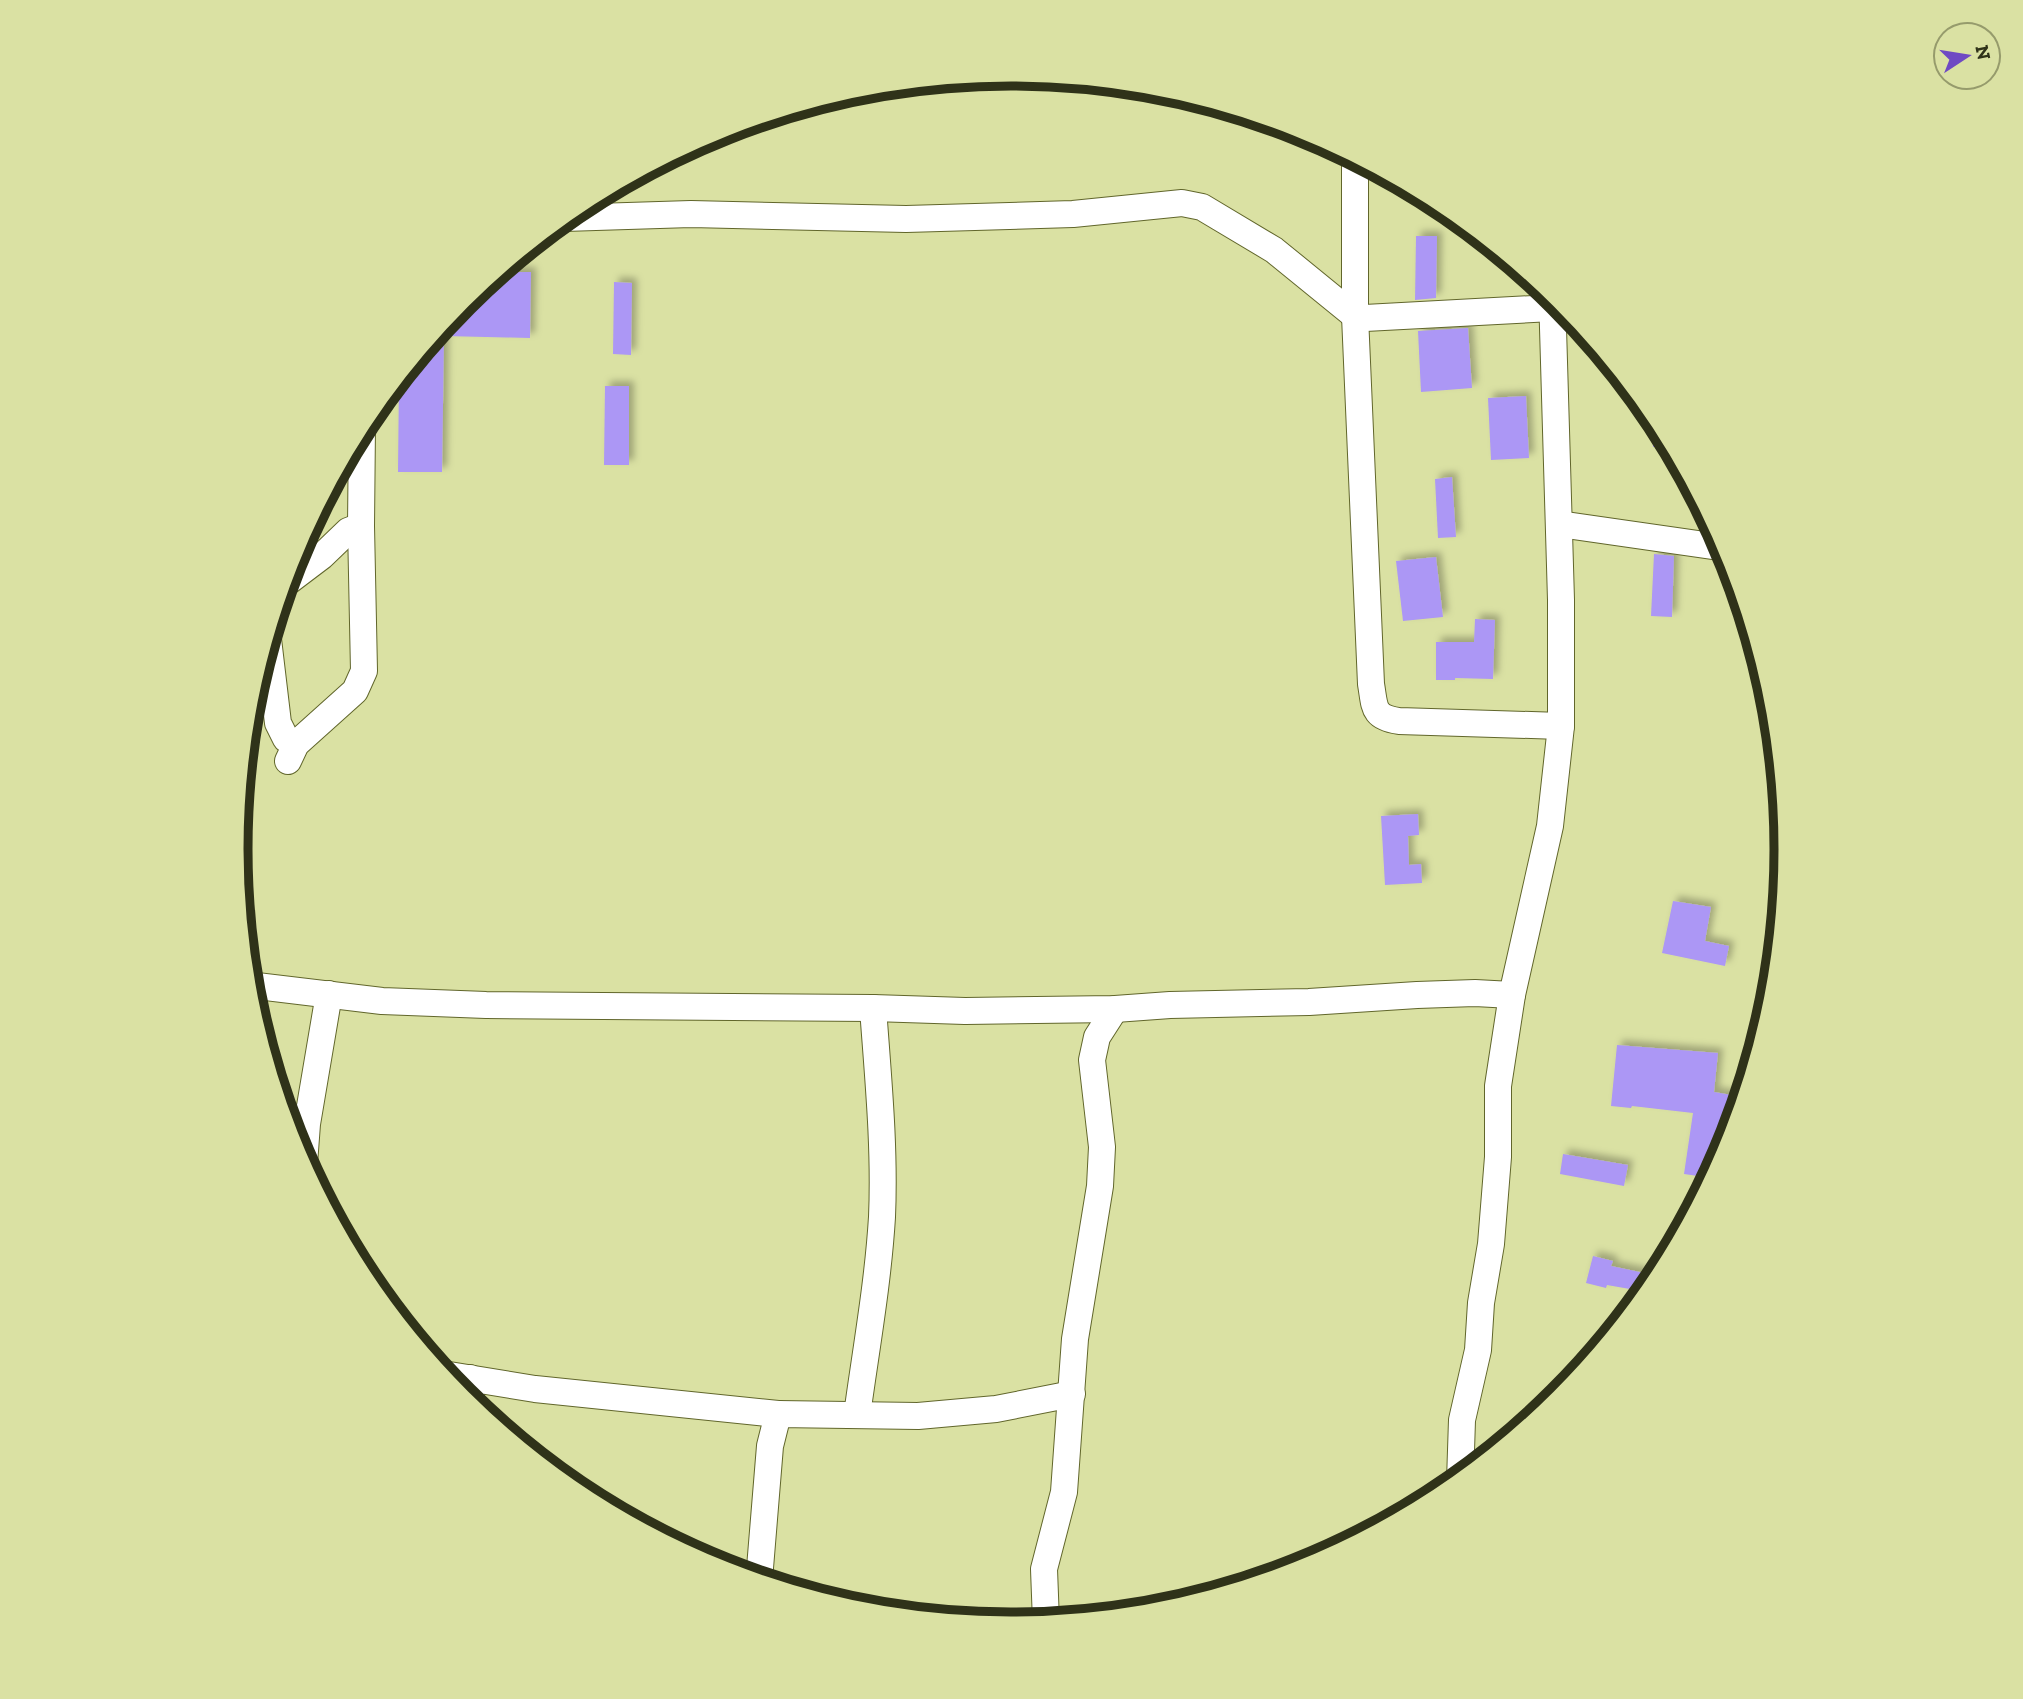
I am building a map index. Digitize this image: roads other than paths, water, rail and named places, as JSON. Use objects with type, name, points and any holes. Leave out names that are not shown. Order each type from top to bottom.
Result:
[{"type":"street","points":[[1355,168],[1354,316],[1371,684],[1376,711],[1385,719],[1399,721],[1561,726]]},
{"type":"street","points":[[582,217],[691,214],[906,219],[1073,214],[1182,202],[1202,207],[1274,250],[1354,316],[1365,318],[1544,302]]},
{"type":"street","points":[[1460,1467],[1462,1420],[1478,1350],[1481,1303],[1491,1244],[1498,1157],[1498,1086],[1512,995],[1550,826],[1561,726],[1559,524],[1552,309]]},
{"type":"street","points":[[271,664],[278,723],[292,752],[355,691],[364,671],[362,449]]},
{"type":"street","points":[[1559,524],[1712,546]]},
{"type":"street","points":[[300,573],[348,531],[361,526]]},
{"type":"street","points":[[260,986],[382,1001],[486,1005],[965,1011],[1115,1009],[1170,1004],[1309,1002],[1475,993],[1512,995]]},
{"type":"street","points":[[306,1141],[329,994]]},
{"type":"street","points":[[857,1415],[879,1263],[882,1214],[883,1133],[873,1008]]},
{"type":"street","points":[[1046,1612],[1044,1569],[1064,1492],[1075,1339],[1100,1186],[1102,1147],[1092,1059],[1097,1037],[1115,1009]]},
{"type":"street","points":[[458,1376],[535,1389],[778,1414],[918,1416],[966,1413],[1072,1394]]},
{"type":"street","points":[[470,1378],[470,1389]]},
{"type":"street","points":[[758,1570],[770,1446],[778,1414]]}]
